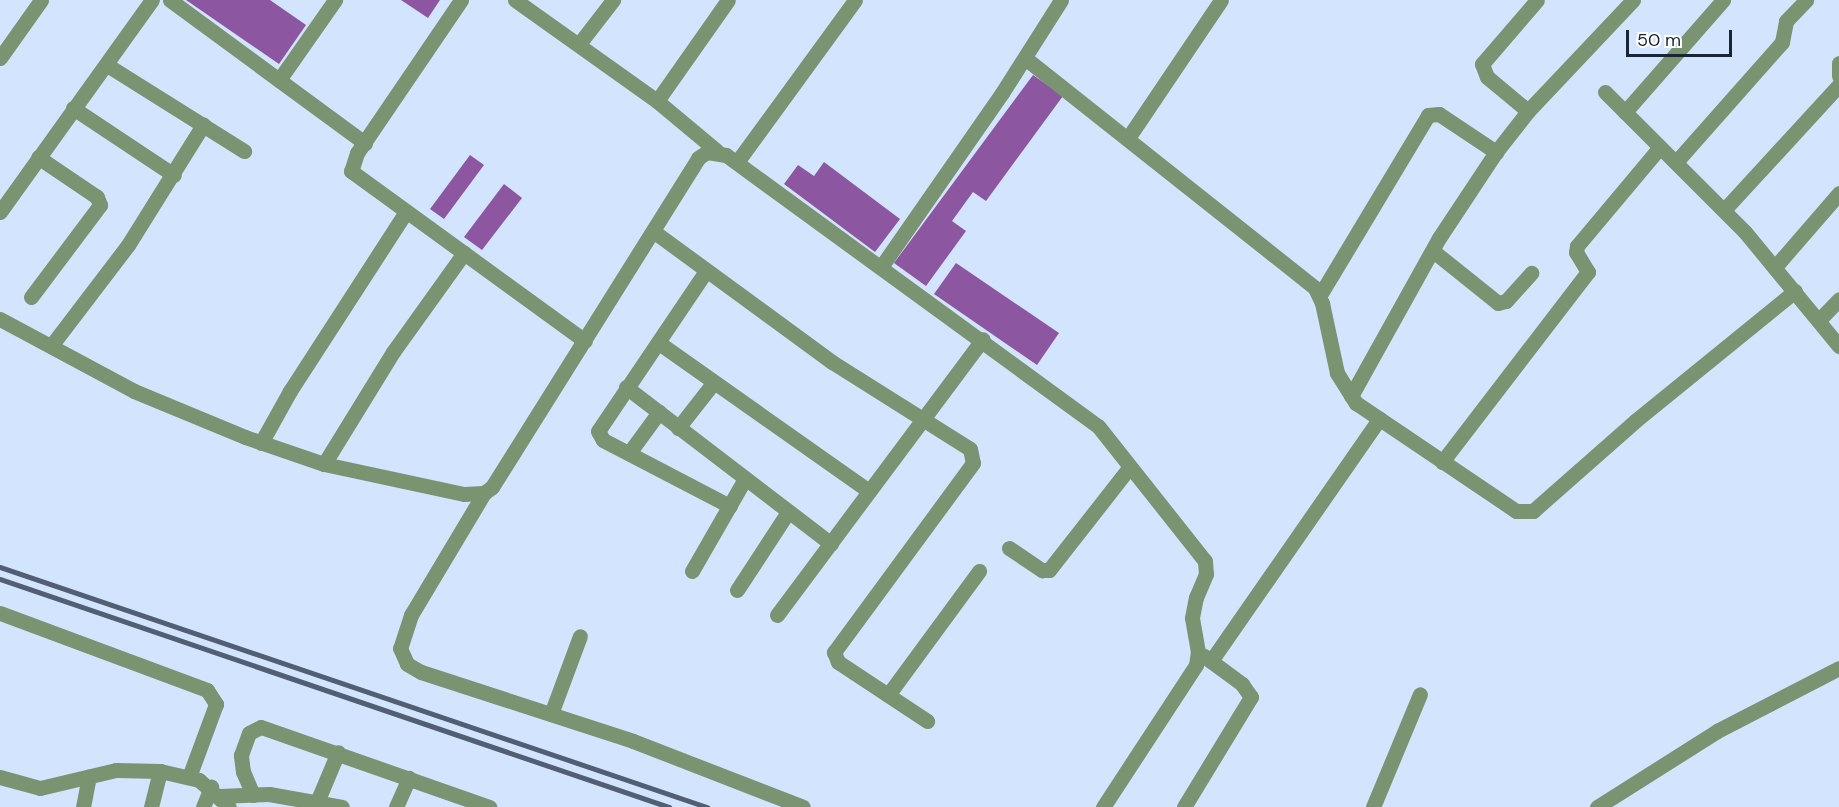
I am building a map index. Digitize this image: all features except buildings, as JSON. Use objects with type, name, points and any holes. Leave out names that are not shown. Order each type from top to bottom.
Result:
[{"type":"street","points":[[0,58],[41,0]]},
{"type":"street","points":[[0,212],[72,108],[107,65],[152,0]]},
{"type":"street","points":[[170,0],[365,143]]},
{"type":"street","points":[[279,80],[335,0]]},
{"type":"street","points":[[462,0],[352,162],[351,171],[585,341]]},
{"type":"street","points":[[515,0],[657,101],[717,151],[737,162],[983,339],[1098,426],[1205,561],[1206,574],[1196,597],[1192,618],[1198,651],[1196,665],[1102,807]]},
{"type":"street","points":[[579,44],[613,0]]},
{"type":"street","points":[[657,101],[728,0]]},
{"type":"street","points":[[737,162],[855,0]]},
{"type":"street","points":[[881,267],[1025,58],[1061,0]]},
{"type":"street","points":[[1128,138],[1221,0]]},
{"type":"street","points":[[1528,111],[1487,77],[1482,64],[1537,0]]},
{"type":"street","points":[[1351,396],[1433,251],[1496,152],[1528,111],[1633,0]]},
{"type":"street","points":[[1625,112],[1723,0]]},
{"type":"street","points":[[1676,162],[1782,42],[1786,21],[1806,0]]},
{"type":"street","points":[[1025,58],[1128,138],[1320,295],[1337,373],[1351,396],[1379,419],[1516,511],[1533,511],[1635,421],[1795,291]]},
{"type":"street","points":[[1839,63],[1839,76]]},
{"type":"street","points":[[107,65],[244,151]]},
{"type":"street","points":[[1724,210],[1839,85]]},
{"type":"street","points":[[1605,92],[1724,210],[1775,267],[1839,346]]},
{"type":"street","points":[[72,108],[174,175]]},
{"type":"street","points":[[1320,295],[1428,115],[1439,114],[1496,152]]},
{"type":"street","points":[[51,346],[128,245],[174,175],[203,125]]},
{"type":"street","points":[[1442,462],[1588,272],[1576,252],[1577,246],[1660,147]]},
{"type":"street","points":[[717,151],[698,158],[492,487],[484,493],[415,608],[400,648],[401,658],[421,672],[633,741],[802,807]]},
{"type":"street","points":[[31,297],[100,205],[97,197],[38,157]]},
{"type":"street","points":[[1775,267],[1839,193]]},
{"type":"street","points":[[261,443],[290,391],[406,212]]},
{"type":"street","points":[[653,231],[832,362],[925,417],[970,449],[973,463],[834,652],[838,662],[927,721]]},
{"type":"street","points":[[1433,251],[1498,303],[1506,301],[1531,273]]},
{"type":"street","points":[[324,464],[393,352],[464,253]]},
{"type":"street","points":[[706,271],[598,431],[603,440],[730,506]]},
{"type":"street","points":[[1819,320],[1839,299]]},
{"type":"street","points":[[0,319],[134,391],[261,443],[324,464],[464,494],[484,493]]},
{"type":"street","points":[[777,615],[983,339]]},
{"type":"street","points":[[659,343],[869,491]]},
{"type":"street","points":[[678,428],[714,382]]},
{"type":"street","points":[[626,387],[831,544]]},
{"type":"street","points":[[629,453],[659,412]]},
{"type":"street","points":[[1211,661],[1379,419]]},
{"type":"street","points":[[1009,548],[1042,570],[1049,570],[1129,468]]},
{"type":"street","points":[[692,571],[746,479]]},
{"type":"street","points":[[737,590],[788,512]]},
{"type":"street","points":[[888,695],[979,571]]},
{"type":"street","points":[[1,618],[207,690],[216,704],[189,777]]},
{"type":"street","points":[[551,714],[580,636]]},
{"type":"street","points":[[1184,807],[1251,697],[1242,684],[1198,651]]},
{"type":"street","points":[[1597,807],[1717,731],[1839,668]]},
{"type":"street","points":[[1373,807],[1420,694]]},
{"type":"street","points":[[253,795],[243,772],[241,755],[254,728],[269,728],[488,807]]},
{"type":"street","points":[[317,802],[338,752]]},
{"type":"street","points":[[1,782],[39,788],[126,769],[160,771],[189,777],[220,797]]},
{"type":"street","points":[[151,807],[160,771]]},
{"type":"street","points":[[83,807],[89,777]]},
{"type":"street","points":[[396,807],[409,778]]},
{"type":"street","points":[[203,807],[220,797],[253,795],[342,807]]},
{"type":"railway","points":[[0,567],[707,807]]},
{"type":"railway","points":[[0,579],[669,807]]}]
